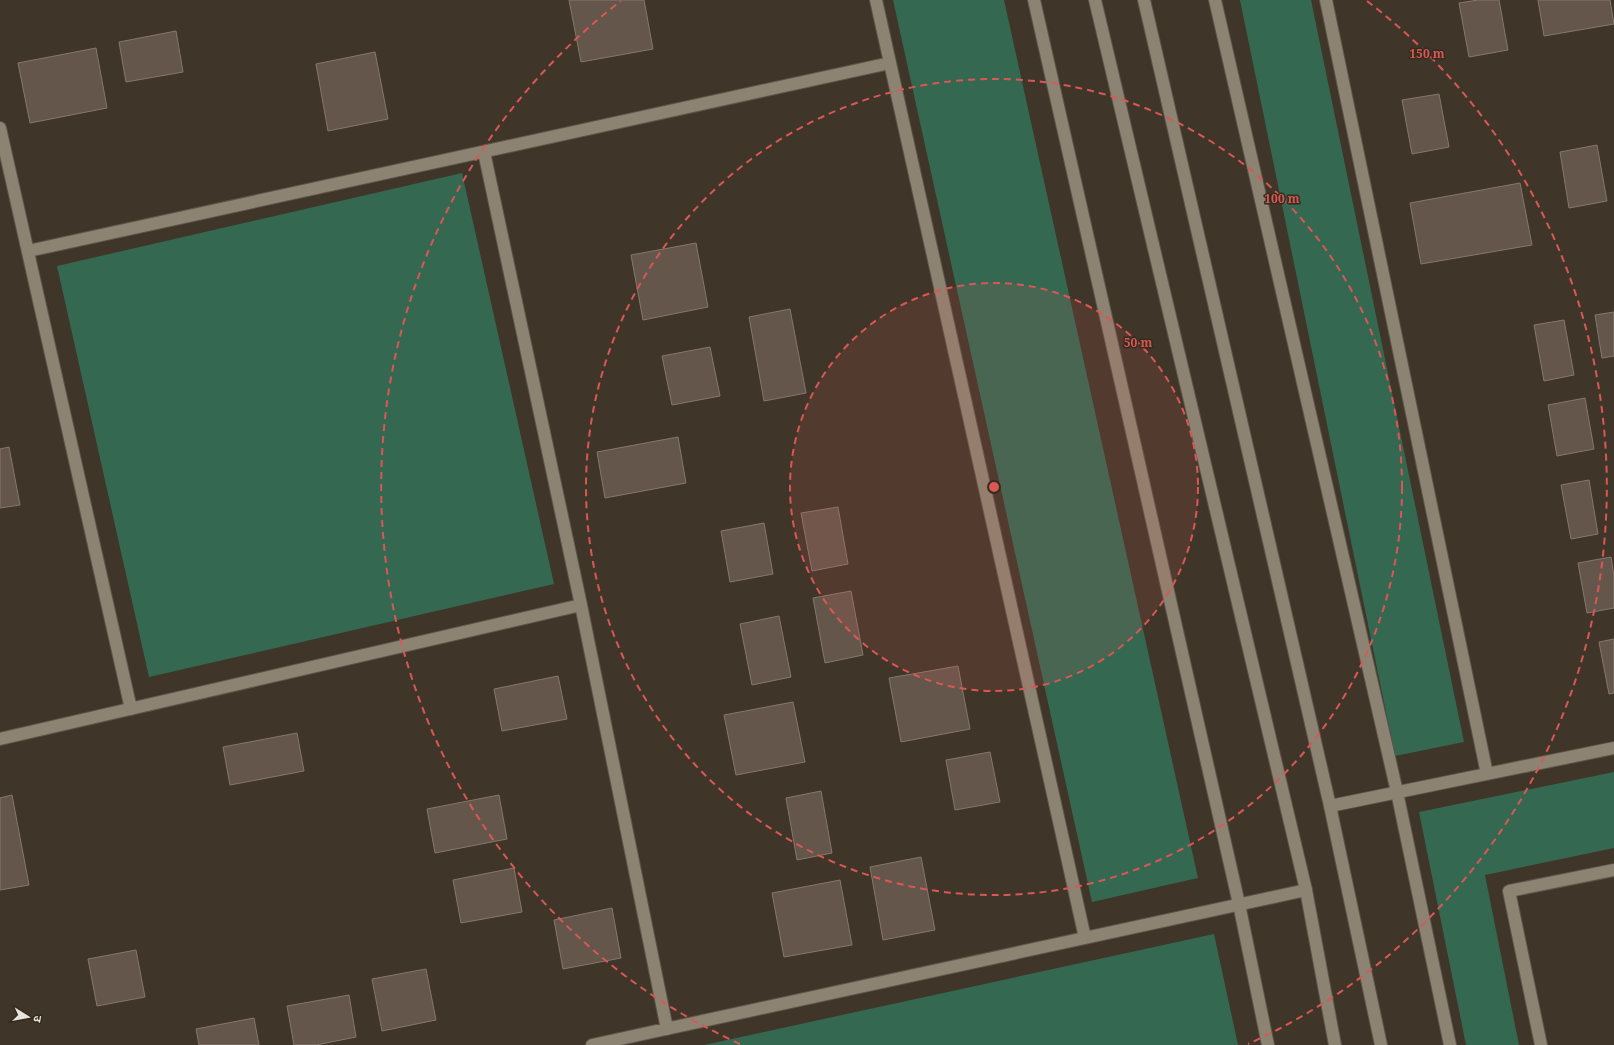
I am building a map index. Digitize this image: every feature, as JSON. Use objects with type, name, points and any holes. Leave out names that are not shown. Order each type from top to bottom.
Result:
[{"type":"street","points":[[876,0],[1085,938]]},
{"type":"street","points":[[1034,0],[1239,904],[1268,1045]]},
{"type":"street","points":[[1095,0],[1306,890],[1336,1045]]},
{"type":"street","points":[[1144,0],[1330,806],[1381,1045]]},
{"type":"street","points":[[1215,0],[1398,792],[1450,1045]]},
{"type":"street","points":[[1326,0],[1487,774]]},
{"type":"street","points":[[28,251],[890,62]]},
{"type":"street","points":[[0,128],[131,709]]},
{"type":"street","points":[[484,152],[581,605],[667,1029]]},
{"type":"street","points":[[0,739],[581,605]]},
{"type":"street","points":[[1330,806],[1614,748]]},
{"type":"street","points":[[1541,1045],[1509,891],[1614,870]]},
{"type":"street","points":[[592,1045],[1306,890]]},
{"type":"green space","points":[[893,0],[1004,0],[1198,878],[1092,902]]},
{"type":"green space","points":[[1240,0],[1311,0],[1464,742],[1395,756]]},
{"type":"green space","points":[[462,173],[554,584],[149,677],[57,266]]},
{"type":"green space","points":[[1614,772],[1614,848],[1485,875],[1519,1045],[1466,1045],[1419,812]]},
{"type":"green space","points":[[1214,934],[1238,1045],[704,1045]]},
{"type":"building","points":[[569,0],[644,0],[653,49],[581,62]]},
{"type":"building","points":[[1478,0],[1499,0],[1508,50],[1469,57],[1459,3]]},
{"type":"building","points":[[1538,0],[1610,0],[1614,24],[1544,36]]},
{"type":"building","points":[[176,31],[183,72],[126,82],[119,42]]},
{"type":"building","points":[[96,48],[107,108],[30,123],[18,63]]},
{"type":"building","points":[[375,52],[388,119],[328,131],[316,64]]},
{"type":"building","points":[[1439,94],[1449,147],[1412,154],[1402,100]]},
{"type":"building","points":[[1597,145],[1607,201],[1569,208],[1560,152]]},
{"type":"building","points":[[1520,183],[1532,245],[1421,264],[1410,203]]},
{"type":"building","points":[[696,243],[708,307],[643,320],[631,255]]},
{"type":"building","points":[[790,309],[806,393],[764,401],[749,317]]},
{"type":"building","points":[[1614,312],[1614,356],[1602,358],[1595,315]]},
{"type":"building","points":[[1564,320],[1574,375],[1544,381],[1534,325]]},
{"type":"building","points":[[710,347],[720,396],[672,405],[662,356]]},
{"type":"building","points":[[1585,398],[1594,449],[1557,456],[1548,405]]},
{"type":"building","points":[[678,437],[686,483],[605,498],[597,452]]},
{"type":"building","points":[[9,447],[20,505],[0,508],[0,449]]},
{"type":"building","points":[[1589,480],[1598,534],[1571,539],[1561,485]]},
{"type":"building","points":[[838,507],[848,564],[812,571],[801,513]]},
{"type":"building","points":[[764,523],[773,574],[730,582],[721,531]]},
{"type":"building","points":[[1611,557],[1614,576],[1614,608],[1587,613],[1578,563]]},
{"type":"building","points":[[851,591],[863,655],[825,663],[813,598]]},
{"type":"building","points":[[779,616],[791,677],[752,685],[740,624]]},
{"type":"building","points":[[1614,639],[1614,693],[1609,694],[1599,642]]},
{"type":"building","points":[[958,666],[970,729],[901,742],[889,678]]},
{"type":"building","points":[[558,676],[567,719],[502,731],[494,689]]},
{"type":"building","points":[[793,702],[805,762],[736,775],[724,715]]},
{"type":"building","points":[[297,733],[304,771],[230,785],[223,747]]},
{"type":"building","points":[[990,752],[1000,802],[955,810],[946,760]]},
{"type":"building","points":[[821,791],[832,853],[797,860],[786,798]]},
{"type":"building","points":[[12,795],[29,885],[0,890],[0,798]]},
{"type":"building","points":[[499,795],[507,839],[435,853],[427,809]]},
{"type":"building","points":[[921,857],[935,930],[883,940],[870,867]]},
{"type":"building","points":[[514,868],[522,912],[461,923],[453,880]]},
{"type":"building","points":[[840,880],[852,945],[784,957],[772,893]]},
{"type":"building","points":[[612,908],[621,958],[563,969],[554,920]]},
{"type":"building","points":[[136,950],[145,997],[97,1006],[88,959]]},
{"type":"building","points":[[426,969],[436,1020],[382,1031],[372,979]]},
{"type":"building","points":[[349,995],[356,1037],[316,1045],[294,1045],[287,1006]]},
{"type":"building","points":[[254,1018],[259,1045],[199,1045],[196,1029]]}]
